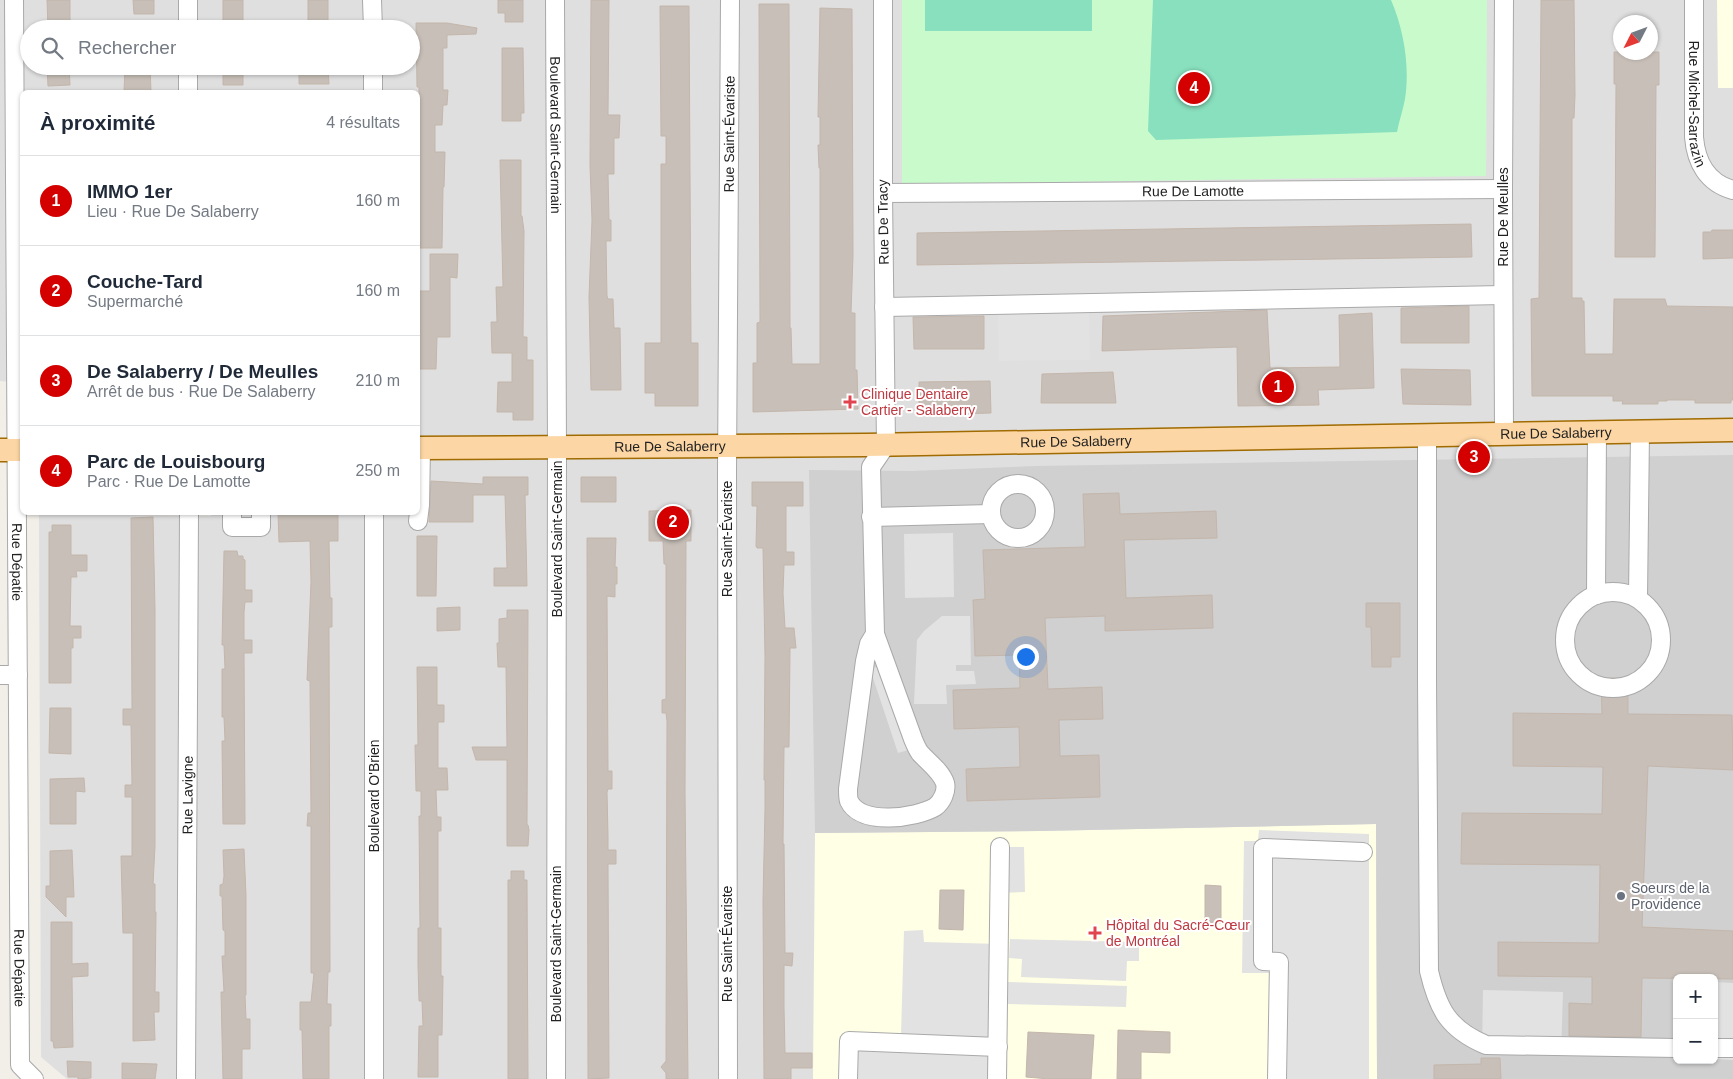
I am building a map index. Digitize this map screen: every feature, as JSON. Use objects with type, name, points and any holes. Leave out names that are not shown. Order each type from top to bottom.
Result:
[{"type":"main road","name":"Rue De Salaberry","points":[[420,448],[886,445],[1733,430]]},
{"type":"street","name":"Rue Dépatie","points":[[14,0],[13,450],[18,675],[20,1065],[34,1079]]},
{"type":"street","points":[[188,0],[188,20]]},
{"type":"street","points":[[372,0],[373,20]]},
{"type":"street","name":"Boulevard Saint-Germain","points":[[555,0],[557,448],[556,1079]]},
{"type":"street","name":"Rue Saint-Évariste","points":[[728,1079],[727,447],[730,0]]},
{"type":"street","name":"Rue De Tracy","points":[[883,0],[882,193],[886,445]]},
{"type":"street","name":"Rue De Meulles","points":[[1504,0],[1502,295],[1504,435]]},
{"type":"street","name":"Rue Michel-Sarrazin","points":[[1694,0],[1694,137],[1696,154],[1702,168],[1712,180],[1720,186],[1733,190]]},
{"type":"street","points":[[188,75],[188,90]]},
{"type":"street","points":[[373,75],[373,90]]},
{"type":"street","name":"Rue De Lamotte","points":[[882,193],[1503,189]]},
{"type":"street","points":[[884,307],[1502,295]]},
{"type":"street","points":[[1596,595],[1597,432]]},
{"type":"street","points":[[1638,598],[1640,432]]},
{"type":"street","points":[[1427,436],[1429,971],[1434,993],[1453,1025],[1476,1041],[1486,1045],[1673,1048]]},
{"type":"street","points":[[875,634],[869,644],[865,661],[848,789],[849,801],[860,812],[868,816],[898,817],[935,807],[942,800],[945,783],[940,774],[920,752],[913,739],[875,634],[871,467],[886,445]]},
{"type":"street","points":[[871,517],[991,514]]},
{"type":"street","name":"Rue Lavigne","points":[[186,1079],[189,515]]},
{"type":"street","points":[[232,515],[232,527],[261,527],[261,515]]},
{"type":"street","name":"Boulevard O'Brien","points":[[374,515],[374,1079]]},
{"type":"street","points":[[418,521],[419,515]]},
{"type":"street","points":[[1610,592],[1624,593],[1638,598],[1650,609],[1659,623],[1662,639],[1660,655],[1652,669],[1641,681],[1626,687],[1610,689],[1594,685],[1580,676],[1570,663],[1565,647],[1566,631],[1572,616],[1582,603],[1596,595],[1610,592]]},
{"type":"street","points":[[0,675],[18,675]]},
{"type":"street","points":[[997,1079],[1000,847]]},
{"type":"street","points":[[1277,1079],[1279,962],[1263,962],[1262,848],[1362,852]]},
{"type":"street","points":[[848,1079],[850,1041],[998,1047]]},
{"type":"street","points":[[1718,1048],[1733,1048]]},
{"type":"shaded area","points":[[0,0],[1733,0],[1733,1079],[67,1079],[41,1057],[39,515],[420,515],[420,90],[20,90],[20,383],[0,381]]},
{"type":"shaded area","points":[[1717,0],[1733,0],[1733,88],[1718,88]]},
{"type":"shaded area","points":[[1089,310],[1090,360],[999,361],[998,312]]},
{"type":"shaded area","points":[[1733,455],[1733,1079],[1377,1079],[1376,824],[1040,831],[815,833],[809,470],[911,471],[1036,466]]},
{"type":"shaded area","points":[[953,533],[954,597],[905,598],[904,534]]},
{"type":"shaded area","points":[[942,616],[970,616],[971,665],[956,665],[956,671],[974,671],[976,684],[946,685],[947,704],[914,704],[917,640],[924,631]]},
{"type":"shaded area","points":[[893,662],[922,746],[898,753],[870,669]]},
{"type":"shaded area","name":"Hôpital du Sacré-Cœur de Montréal","points":[[1376,824],[1377,1079],[813,1079],[815,833],[1040,831]]},
{"type":"shaded area","points":[[1259,830],[1369,834],[1369,1079],[1283,1079],[1272,973],[1242,973],[1244,841],[1258,841]]},
{"type":"shaded area","points":[[1000,847],[1024,847],[1025,892],[1000,893]]},
{"type":"shaded area","points":[[923,930],[924,942],[1000,944],[998,1041],[901,1035],[904,931]]},
{"type":"shaded area","points":[[1010,939],[1139,942],[1139,961],[1127,961],[1126,981],[1021,977],[1022,959],[1009,958]]},
{"type":"shaded area","points":[[1007,982],[1127,986],[1126,1007],[1007,1004]]},
{"type":"shaded area","points":[[1718,982],[1733,983],[1733,1060],[1718,1059]]},
{"type":"shaded area","points":[[1483,990],[1563,992],[1561,1055],[1482,1053]]},
{"type":"shaded area","points":[[849,1048],[998,1053],[997,1079],[848,1079]]},
{"type":"green space","points":[[902,0],[1487,0],[1486,176],[902,184]]},
{"type":"green space","points":[[925,0],[1092,0],[1092,31],[925,31]]},
{"type":"green space","points":[[1153,0],[1391,0],[1396,12],[1405,49],[1407,74],[1405,99],[1397,132],[1156,140],[1148,131]]},
{"type":"building","points":[[47,0],[70,0],[70,20],[48,20]]},
{"type":"building","points":[[133,0],[154,0],[154,14],[134,14]]},
{"type":"building","points":[[223,0],[243,0],[243,20],[223,20]]},
{"type":"building","points":[[308,0],[328,0],[328,20],[308,20]]},
{"type":"building","points":[[498,0],[523,0],[523,22],[505,22],[505,13],[498,13]]},
{"type":"building","points":[[591,0],[609,0],[608,115],[620,115],[619,138],[614,138],[614,174],[608,174],[611,241],[606,241],[607,296],[608,299],[613,299],[614,328],[620,328],[621,390],[591,390],[589,297],[592,220],[590,165]]},
{"type":"building","points":[[1541,0],[1574,0],[1575,95],[1574,118],[1572,118],[1572,298],[1582,298],[1582,301],[1584,301],[1585,354],[1613,354],[1614,299],[1665,299],[1667,306],[1733,307],[1733,400],[1731,400],[1731,403],[1695,403],[1695,400],[1667,400],[1658,401],[1658,404],[1622,404],[1623,401],[1613,401],[1613,396],[1532,396],[1531,299],[1539,298]]},
{"type":"building","points":[[759,4],[789,4],[790,328],[792,364],[820,364],[820,168],[818,145],[820,145],[820,117],[818,117],[820,8],[852,9],[853,255],[851,313],[855,313],[855,370],[857,370],[858,409],[753,412],[753,363],[757,363],[757,323],[760,322]]},
{"type":"building","points":[[660,6],[689,6],[691,343],[698,343],[698,406],[655,406],[655,393],[645,393],[645,343],[661,343],[661,164],[666,164],[666,136],[661,136]]},
{"type":"building","points":[[420,23],[447,23],[477,28],[476,34],[447,35],[447,48],[443,48],[443,90],[448,90],[447,105],[443,105],[442,125],[435,125],[435,152],[445,152],[442,248],[420,248],[420,90],[417,87],[417,75],[420,75]]},
{"type":"building","points":[[502,48],[523,48],[524,113],[521,113],[521,121],[502,121]]},
{"type":"building","points":[[1659,52],[1659,85],[1656,85],[1655,257],[1615,257],[1616,84],[1614,84],[1614,60],[1658,60]]},
{"type":"building","points":[[47,75],[69,75],[70,85],[48,86]]},
{"type":"building","points":[[125,75],[150,75],[151,90],[124,90]]},
{"type":"building","points":[[223,75],[243,75],[243,85],[223,85]]},
{"type":"building","points":[[299,75],[328,75],[329,84],[299,84]]},
{"type":"building","points":[[500,160],[521,160],[521,216],[524,231],[523,337],[527,337],[527,360],[533,360],[533,420],[513,420],[513,412],[497,412],[498,382],[512,382],[512,353],[492,353],[491,322],[497,322],[496,287],[503,287]]},
{"type":"building","points":[[1471,224],[1472,257],[917,265],[917,233]]},
{"type":"building","points":[[1712,230],[1733,230],[1733,258],[1703,259],[1703,232],[1711,232]]},
{"type":"building","points":[[430,254],[458,254],[457,278],[450,277],[450,337],[437,337],[436,369],[420,369],[420,291],[430,291]]},
{"type":"building","points":[[1469,306],[1469,343],[1401,343],[1401,308]]},
{"type":"building","points":[[1267,310],[1270,368],[1340,367],[1339,315],[1372,313],[1374,388],[1318,390],[1319,405],[1238,406],[1237,347],[1102,351],[1103,316]]},
{"type":"building","points":[[984,316],[984,349],[914,349],[913,317]]},
{"type":"building","points":[[1401,369],[1470,370],[1471,405],[1403,404]]},
{"type":"building","points":[[1113,372],[1116,403],[1041,403],[1042,374]]},
{"type":"building","points":[[990,381],[991,413],[919,415],[919,382]]},
{"type":"building","points":[[483,477],[528,477],[528,495],[525,495],[527,586],[494,586],[494,568],[507,568],[505,495],[473,495],[473,522],[429,522],[431,481],[483,484]]},
{"type":"building","points":[[581,477],[616,477],[616,502],[581,502]]},
{"type":"building","points":[[752,482],[803,482],[803,506],[786,506],[786,552],[794,552],[794,565],[784,565],[785,628],[794,628],[796,648],[790,648],[789,747],[784,747],[785,953],[793,953],[792,966],[784,965],[784,1007],[785,1053],[812,1053],[812,1068],[791,1068],[791,1079],[764,1079],[765,656],[763,548],[757,548],[756,546],[757,506],[752,506]]},
{"type":"building","points":[[1119,493],[1120,514],[1216,511],[1217,538],[1124,540],[1126,598],[1212,595],[1213,628],[1105,631],[1105,616],[1045,618],[1048,689],[1102,687],[1103,719],[1059,720],[1060,756],[1099,755],[1100,797],[967,801],[966,769],[1020,767],[1019,727],[954,729],[953,690],[1020,688],[1019,655],[975,656],[973,600],[985,599],[983,550],[1085,547],[1083,494]]},
{"type":"building","points":[[691,510],[691,541],[686,541],[685,792],[688,1079],[666,1079],[666,1073],[661,1067],[666,1061],[667,721],[666,713],[662,713],[662,700],[666,699],[666,564],[664,564],[663,541],[649,541],[649,511]]},
{"type":"building","points":[[278,515],[338,515],[338,541],[329,541],[332,627],[329,627],[330,972],[328,972],[327,1004],[331,1004],[331,1026],[329,1026],[329,1079],[303,1079],[302,1030],[300,1030],[300,1002],[311,1002],[314,973],[311,973],[311,826],[307,826],[308,813],[311,813],[310,681],[307,680],[311,582],[310,541],[279,542]]},
{"type":"building","points":[[153,517],[155,846],[153,884],[155,884],[156,912],[155,992],[159,992],[159,1012],[154,1012],[155,1040],[133,1041],[133,933],[123,933],[121,856],[132,856],[132,797],[125,797],[125,785],[132,785],[131,725],[123,725],[123,709],[132,709],[131,518]]},
{"type":"building","points":[[52,525],[71,525],[71,555],[87,555],[87,571],[76,571],[77,577],[71,577],[70,626],[81,626],[81,638],[73,638],[73,648],[71,648],[71,683],[49,683],[49,532],[52,532]]},
{"type":"building","points":[[417,536],[437,536],[436,596],[417,596]]},
{"type":"building","points":[[587,538],[616,538],[615,567],[617,567],[615,597],[607,596],[608,771],[612,771],[612,789],[608,789],[607,792],[608,850],[616,850],[616,864],[608,864],[609,1078],[588,1079],[588,1074]]},
{"type":"building","points":[[224,551],[237,551],[238,556],[243,556],[245,560],[245,590],[252,590],[252,602],[245,602],[244,612],[244,640],[252,640],[252,653],[244,653],[245,824],[223,824],[222,741],[225,741],[224,717],[222,717],[222,669],[225,669],[224,645],[222,645]]},
{"type":"building","points":[[1366,603],[1400,603],[1400,657],[1391,657],[1391,667],[1372,667],[1371,627],[1366,627]]},
{"type":"building","points":[[460,607],[460,630],[437,631],[437,608]]},
{"type":"building","points":[[507,610],[528,610],[528,846],[507,846],[507,760],[476,760],[472,747],[507,747],[506,667],[498,667],[497,643],[499,643],[499,619],[507,618]]},
{"type":"building","points":[[417,667],[437,667],[437,705],[444,705],[444,722],[438,722],[438,768],[447,768],[448,790],[436,790],[437,817],[441,817],[441,831],[438,831],[438,928],[441,928],[441,976],[443,976],[442,1035],[438,1035],[438,1077],[418,1077],[419,1026],[423,1026],[422,1001],[419,1001],[418,965],[418,928],[420,928],[419,816],[421,816],[421,791],[416,791],[415,745],[418,745]]},
{"type":"building","name":"Soeurs de la Providence","points":[[1601,678],[1628,678],[1628,714],[1732,715],[1733,770],[1648,766],[1642,927],[1733,931],[1733,979],[1718,979],[1718,974],[1673,974],[1673,978],[1642,978],[1641,1037],[1569,1036],[1569,1003],[1592,1004],[1592,977],[1498,976],[1498,942],[1599,943],[1600,865],[1461,864],[1462,813],[1602,814],[1603,767],[1513,766],[1513,713],[1602,714]]},
{"type":"building","points":[[50,708],[71,708],[71,754],[49,753]]},
{"type":"building","points":[[84,778],[85,792],[76,791],[76,824],[50,824],[50,779]]},
{"type":"building","points":[[244,849],[246,896],[245,995],[246,1019],[250,1019],[250,1049],[242,1049],[242,1079],[223,1079],[221,992],[224,992],[222,956],[225,956],[225,931],[223,930],[220,885],[223,884],[224,876],[223,850]]},
{"type":"building","points":[[72,850],[74,897],[66,897],[66,917],[46,897],[46,886],[50,886],[50,851]]},
{"type":"building","points":[[511,871],[524,871],[524,880],[527,880],[528,1079],[508,1079],[508,880],[511,880]]},
{"type":"building","points":[[1205,885],[1221,886],[1221,923],[1205,923]]},
{"type":"building","points":[[940,890],[964,890],[963,930],[939,929]]},
{"type":"building","points":[[51,922],[72,922],[72,964],[88,963],[88,976],[72,977],[73,1047],[54,1048],[53,1041],[51,1041]]},
{"type":"building","points":[[1118,1030],[1170,1032],[1170,1053],[1141,1052],[1141,1079],[1117,1079]]},
{"type":"building","points":[[1028,1032],[1094,1035],[1091,1079],[1026,1077]]},
{"type":"building","points":[[1481,1058],[1500,1058],[1501,1079],[1434,1079],[1434,1065],[1481,1064]]},
{"type":"building","points":[[67,1061],[91,1062],[91,1078],[78,1079],[78,1077],[68,1077]]},
{"type":"building","points":[[122,1063],[157,1064],[155,1079],[122,1079]]},
{"type":"place","name":"Parc de Louisbourg","points":[[1194,88]]},
{"type":"place","name":"IMMO 1er","points":[[1278,387]]},
{"type":"place","name":"Clinique Dentaire Cartier - Salaberry","points":[[850,402]]},
{"type":"place","name":"De Salaberry / De Meulles","points":[[1474,457]]},
{"type":"place","name":"Couche-Tard","points":[[673,522]]},
{"type":"place","name":"Soeurs de la Providence","points":[[1621,896]]},
{"type":"place","name":"Hôpital du Sacré-Cœur de Montréal","points":[[1095,933]]}]
